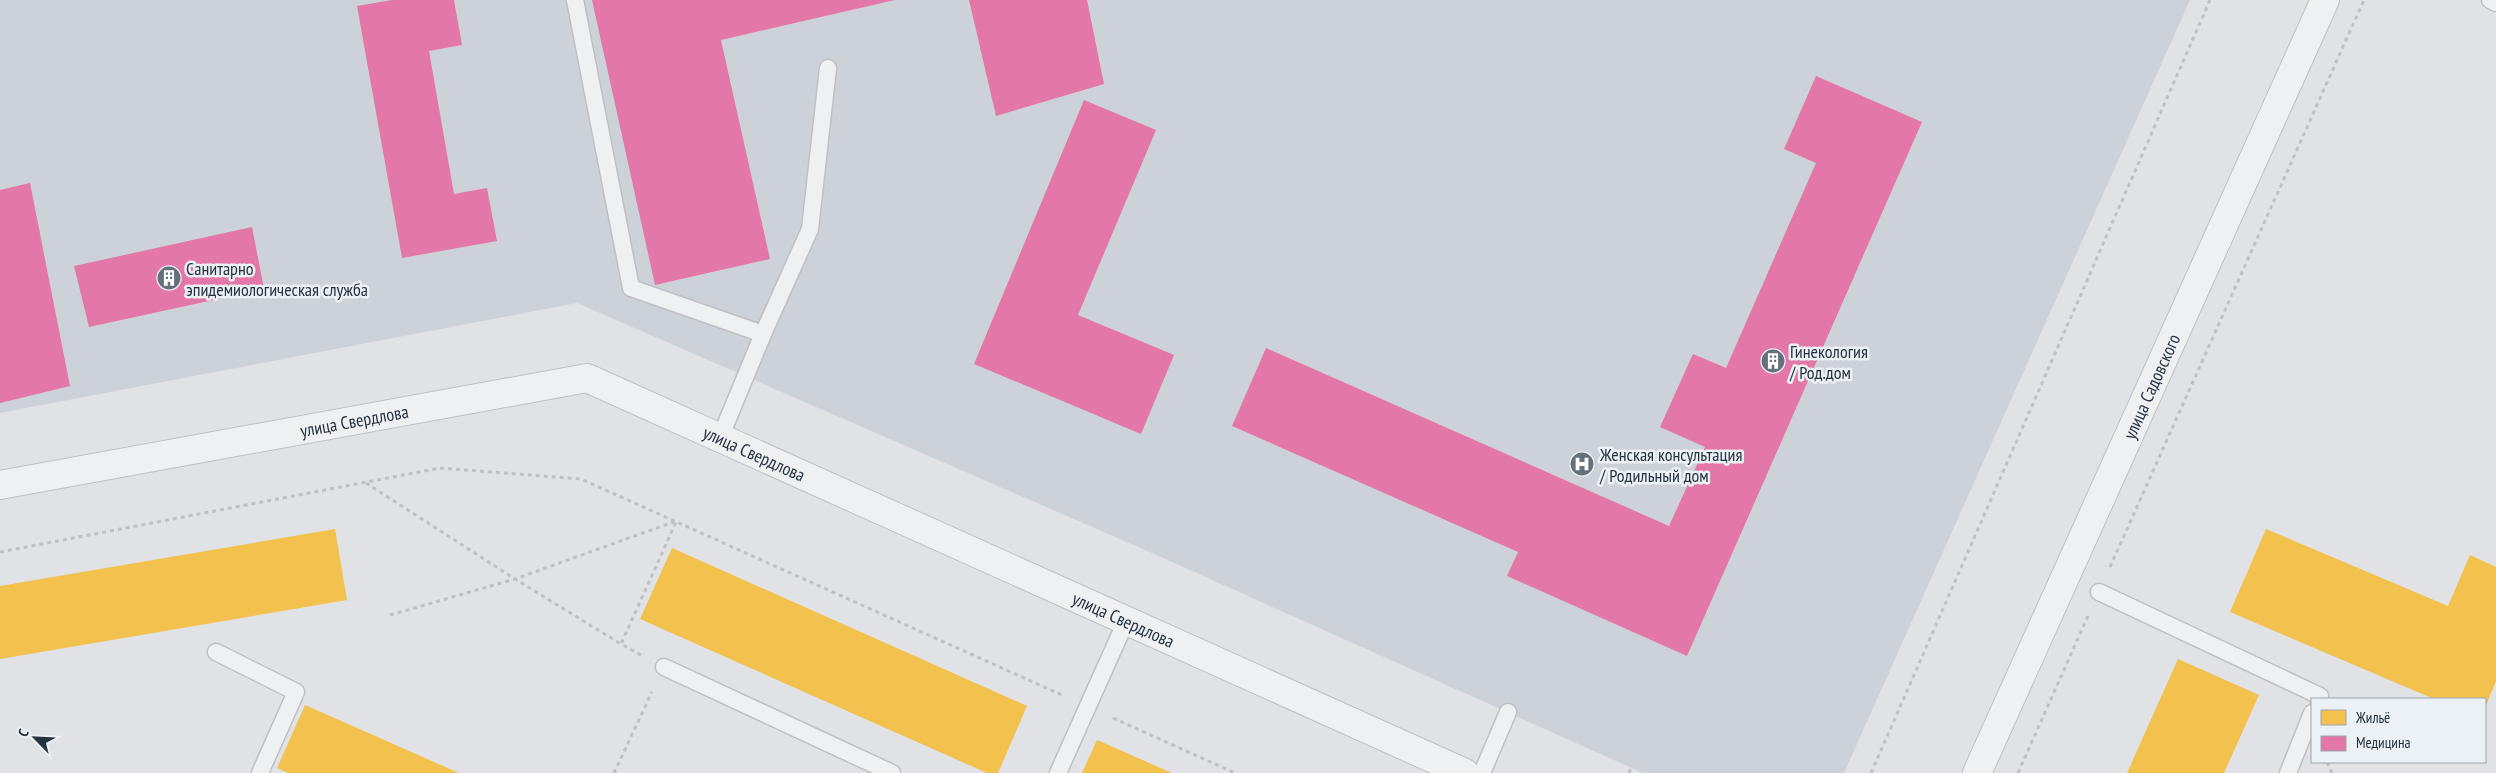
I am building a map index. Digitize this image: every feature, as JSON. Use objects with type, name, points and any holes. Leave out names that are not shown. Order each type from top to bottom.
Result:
[{"type":"street","name":"улица Садовского","points":[[1977,773],[2325,0]]},
{"type":"street","name":"улица Свердлова","points":[[0,485],[587,378],[1465,773]]},
{"type":"lane","points":[[575,0],[631,288],[763,334]]},
{"type":"lane","points":[[2490,0],[2496,3]]},
{"type":"lane","points":[[720,438],[763,334],[810,229],[828,68]]},
{"type":"lane","points":[[2099,592],[2320,696],[2319,698]]},
{"type":"lane","points":[[1058,773],[1126,621]]},
{"type":"lane","points":[[216,652],[296,692],[260,773]]},
{"type":"lane","points":[[664,667],[892,773]]},
{"type":"lane","points":[[1482,773],[1508,712]]},
{"type":"lane","points":[[2288,773],[2311,716]]},
{"type":"path","points":[[1871,773],[2210,0]]},
{"type":"path","points":[[2018,773],[2364,0]]},
{"type":"path","points":[[0,552],[440,468],[581,478],[1235,773]]},
{"type":"path","points":[[365,482],[515,579],[621,644]]},
{"type":"path","points":[[390,614],[515,579],[676,521]]},
{"type":"path","points":[[1629,773],[1631,768]]},
{"type":"shaded area","points":[[0,0],[2190,0],[1844,773],[1643,773],[1143,549],[577,303],[0,413]]},
{"type":"building: Жильё","points":[[335,529],[347,600],[0,659],[0,586]]},
{"type":"building: Жильё","points":[[2266,529],[2448,606],[2470,555],[2496,567],[2496,681],[2486,706],[2486,698],[2432,698],[2230,612]]},
{"type":"building: Жильё","points":[[672,548],[1027,706],[998,773],[987,773],[640,619]]},
{"type":"building: Жильё","points":[[2178,659],[2259,695],[2224,773],[2127,773]]},
{"type":"building: Жильё","points":[[305,705],[459,773],[288,773],[277,768]]},
{"type":"building: Жильё","points":[[1097,740],[1172,773],[1082,773]]},
{"type":"building: Медицина","points":[[392,0],[454,0],[462,45],[429,51],[454,194],[487,188],[497,241],[402,258],[357,6]]},
{"type":"building: Медицина","points":[[592,0],[895,0],[721,40],[770,259],[655,285]]},
{"type":"building: Медицина","points":[[969,0],[1087,0],[1104,84],[996,116]]},
{"type":"building: Медицина","name":"Гинекология / Род.дом","points":[[1816,76],[1922,122],[1687,656],[1507,576],[1518,552],[1232,426],[1266,348],[1669,526],[1705,447],[1660,427],[1693,354],[1726,368],[1816,163],[1784,149]]},
{"type":"building: Медицина","points":[[1084,100],[1156,130],[1078,315],[1174,355],[1141,434],[974,364]]},
{"type":"building: Медицина","points":[[30,183],[70,386],[0,403],[0,190]]},
{"type":"building: Медицина","name":"Санитарно эпидемиологическая служба","points":[[252,227],[264,289],[89,327],[74,266]]},
{"type":"place","name":"Санитарно эпидемиологическая служба","points":[[169,278]]},
{"type":"place","name":"Гинекология / Род.дом","points":[[1773,361]]},
{"type":"place","name":"Женская консультация / Родильный дом","points":[[1582,464]]}]
